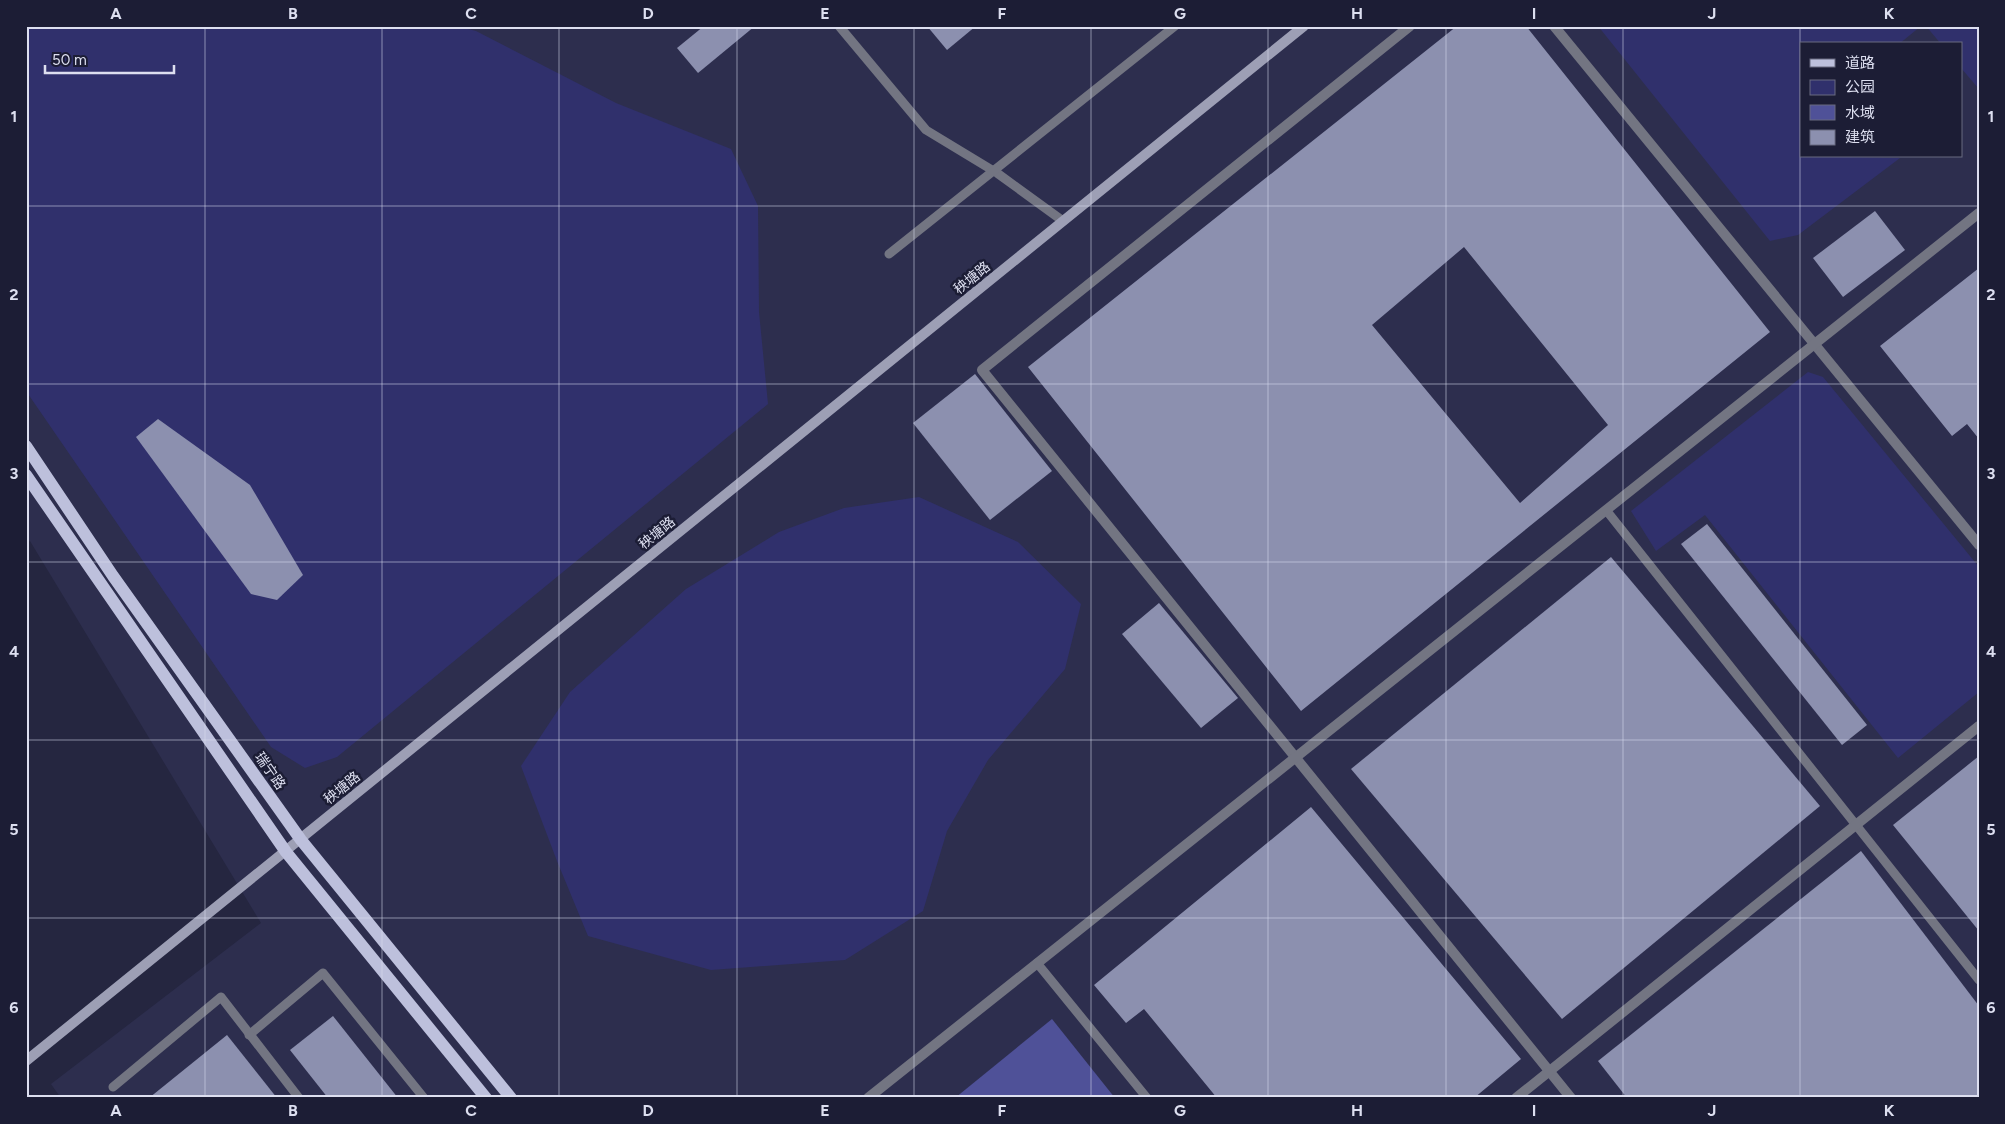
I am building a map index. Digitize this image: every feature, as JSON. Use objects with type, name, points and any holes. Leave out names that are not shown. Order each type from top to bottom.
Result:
[{"type":"main road","name":"秧塘路","points":[[26,1061],[1304,26]]},
{"type":"main road","name":"瑞宁路","points":[[26,446],[113,576],[301,840],[511,1098]]},
{"type":"main road","points":[[26,475],[286,852],[486,1098]]},
{"type":"street","points":[[1410,26],[982,370],[1571,1098]]},
{"type":"street","points":[[1554,26],[1979,545]]},
{"type":"street","points":[[868,1098],[1979,213]]},
{"type":"street","points":[[1516,1098],[1979,726]]},
{"type":"lane","points":[[839,26],[926,130],[993,171],[1063,221]]},
{"type":"lane","points":[[889,254],[1175,26]]},
{"type":"lane","points":[[1606,510],[1979,980]]},
{"type":"lane","points":[[1037,963],[1146,1098]]},
{"type":"lane","points":[[249,1035],[324,973],[424,1098]]},
{"type":"lane","points":[[113,1087],[221,997],[299,1098]]},
{"type":"shaded area","points":[[26,26],[1979,26],[1979,1098],[61,1098],[51,1084],[261,923],[30,541],[26,544]]},
{"type":"green space","points":[[26,26],[456,26],[476,31],[616,103],[731,149],[758,206],[759,312],[768,404],[337,757],[305,768],[271,747],[26,391]]},
{"type":"green space","points":[[1598,26],[1921,26],[1901,42],[1800,42],[1800,158],[1900,158],[1798,235],[1770,241]]},
{"type":"green space","points":[[1926,26],[1979,26],[1979,89],[1962,69],[1962,42],[1939,42]]},
{"type":"green space","points":[[1808,372],[1823,377],[1979,567],[1979,692],[1898,758],[1705,515],[1656,551],[1631,511]]},
{"type":"green space","points":[[919,497],[1018,542],[1081,604],[1065,669],[988,760],[947,831],[923,911],[845,960],[711,970],[588,936],[521,766],[570,692],[686,589],[779,532],[844,508]]},
{"type":"water","points":[[1052,1019],[1115,1098],[955,1098]]},
{"type":"building","points":[[704,26],[755,26],[698,73],[677,48]]},
{"type":"building","points":[[927,26],[976,26],[947,50]]},
{"type":"building","points":[[1457,26],[1526,26],[1770,332],[1301,711],[1028,367]],"holes":[[[1464,247],[1608,425],[1520,503],[1372,325]]]},
{"type":"building","points":[[1875,211],[1905,250],[1843,297],[1813,258]]},
{"type":"building","points":[[1979,268],[1979,439],[1967,424],[1952,436],[1880,346]]},
{"type":"building","points":[[975,374],[1052,471],[990,520],[913,423]]},
{"type":"building","points":[[158,419],[250,485],[303,575],[277,600],[251,594],[136,437]]},
{"type":"building","points":[[1707,524],[1867,725],[1842,745],[1681,544]]},
{"type":"building","points":[[1611,557],[1820,806],[1562,1019],[1351,769]]},
{"type":"building","points":[[1159,603],[1238,698],[1201,728],[1122,634]]},
{"type":"building","points":[[1979,756],[1979,931],[1893,825]]},
{"type":"building","points":[[1311,807],[1521,1059],[1474,1098],[1217,1098],[1144,1009],[1126,1023],[1094,985]]},
{"type":"building","points":[[1861,851],[1979,1006],[1979,1098],[1627,1098],[1598,1061]]},
{"type":"building","points":[[333,1016],[398,1098],[328,1098],[290,1050]]},
{"type":"building","points":[[227,1035],[277,1098],[149,1098]]}]
